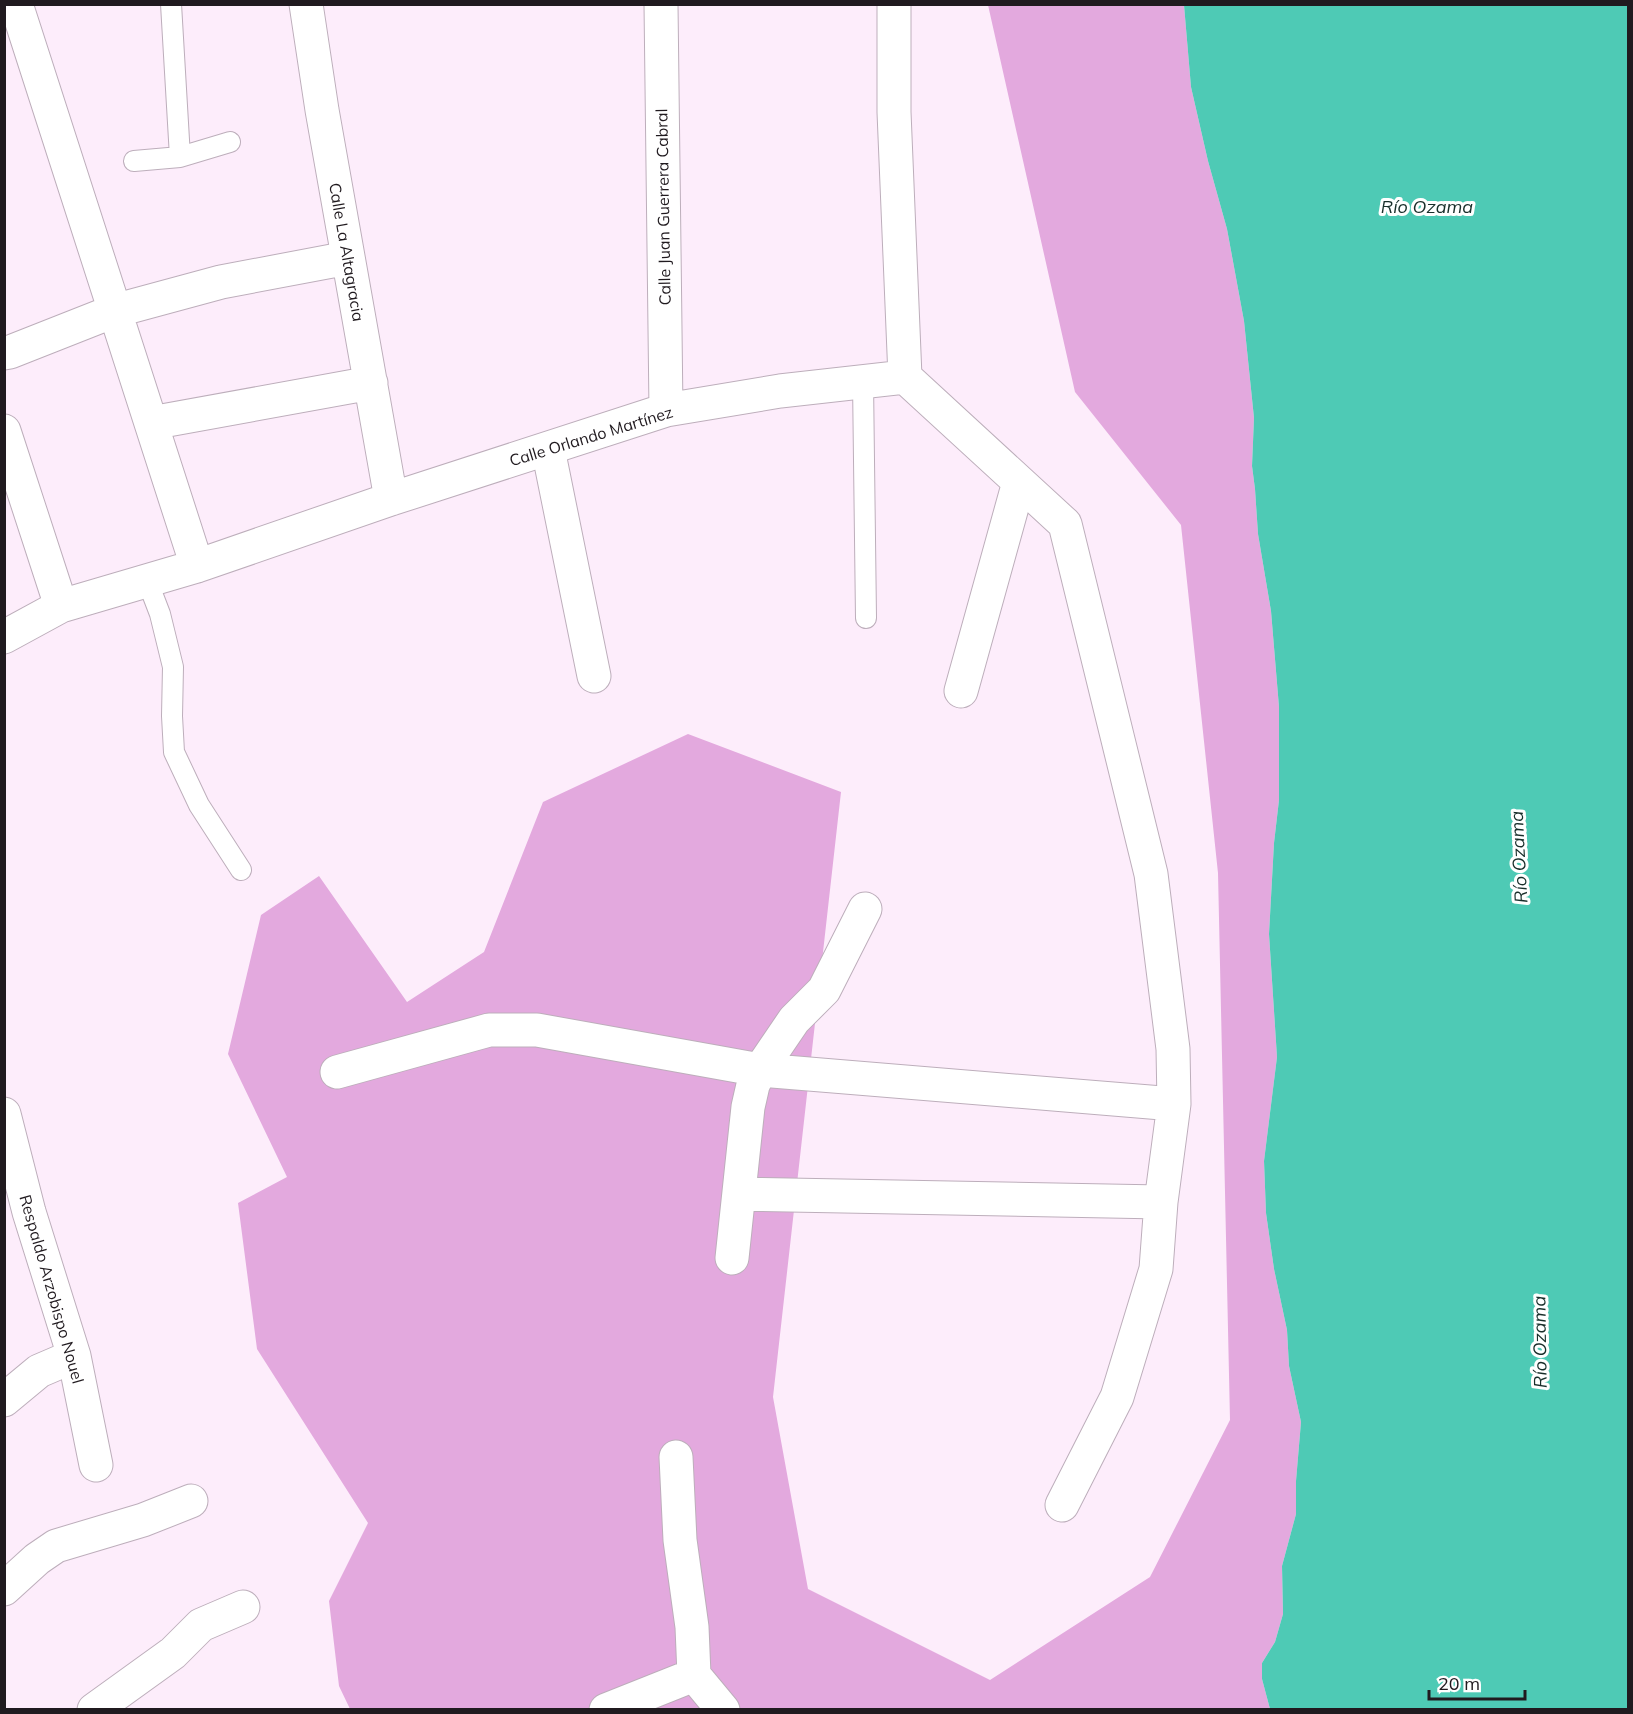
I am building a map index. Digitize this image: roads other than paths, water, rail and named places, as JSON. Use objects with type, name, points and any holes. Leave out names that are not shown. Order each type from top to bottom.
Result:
[{"type":"street","points":[[16,4],[197,566]]},
{"type":"street","name":"Calle La Altagracia","points":[[306,4],[322,110],[391,499]]},
{"type":"street","name":"Calle Juan Guerrera Cabral","points":[[661,4],[666,410]]},
{"type":"street","points":[[894,4],[894,112],[905,376],[1065,524],[1151,874],[1173,1049],[1174,1104],[1161,1202],[1156,1269],[1117,1397],[1062,1505]]},
{"type":"street","points":[[4,353],[114,311],[221,282],[348,258]]},
{"type":"street","name":"Calle Orlando Martínez","points":[[4,637],[61,606],[197,566],[391,499],[666,410],[780,391],[905,376]]},
{"type":"street","points":[[151,423],[371,383]]},
{"type":"street","points":[[4,431],[61,606]]},
{"type":"street","points":[[548,449],[594,676]]},
{"type":"street","points":[[961,691],[1019,482]]},
{"type":"street","points":[[732,1258],[748,1107],[753,1085],[760,1070],[794,1020],[824,990],[865,909]]},
{"type":"street","points":[[337,1072],[489,1030],[537,1030],[760,1070],[1174,1104]]},
{"type":"street","name":"Respaldo Arzobispo Nouel","points":[[4,1114],[17,1215],[74,1356],[96,1465]]},
{"type":"street","points":[[739,1194],[1161,1202]]},
{"type":"street","points":[[4,1400],[39,1371],[74,1356]]},
{"type":"street","points":[[676,1456],[680,1540],[692,1627],[694,1675],[723,1710]]},
{"type":"street","points":[[4,1589],[37,1559],[56,1546],[143,1520],[191,1501]]},
{"type":"street","points":[[94,1710],[173,1653],[201,1624],[243,1607]]},
{"type":"street","points":[[606,1710],[694,1675]]},
{"type":"lane","points":[[171,4],[180,157]]},
{"type":"lane","points":[[134,160],[180,157],[230,142]]},
{"type":"lane","points":[[863,381],[867,618]]},
{"type":"lane","points":[[147,580],[160,614],[173,667],[174,752],[199,805],[241,870]]},
{"type":"water","name":"Río Ozama","points":[[1184,5],[1628,5],[1628,1709],[1270,1709],[1262,1679],[1262,1663],[1275,1642],[1283,1614],[1282,1566],[1296,1514],[1301,1422],[1289,1366],[1287,1330],[1274,1269],[1266,1213],[1264,1161],[1277,1057],[1269,934],[1279,800],[1279,707],[1271,611],[1258,534],[1252,466],[1254,418],[1244,321],[1227,229],[1191,87]]}]
